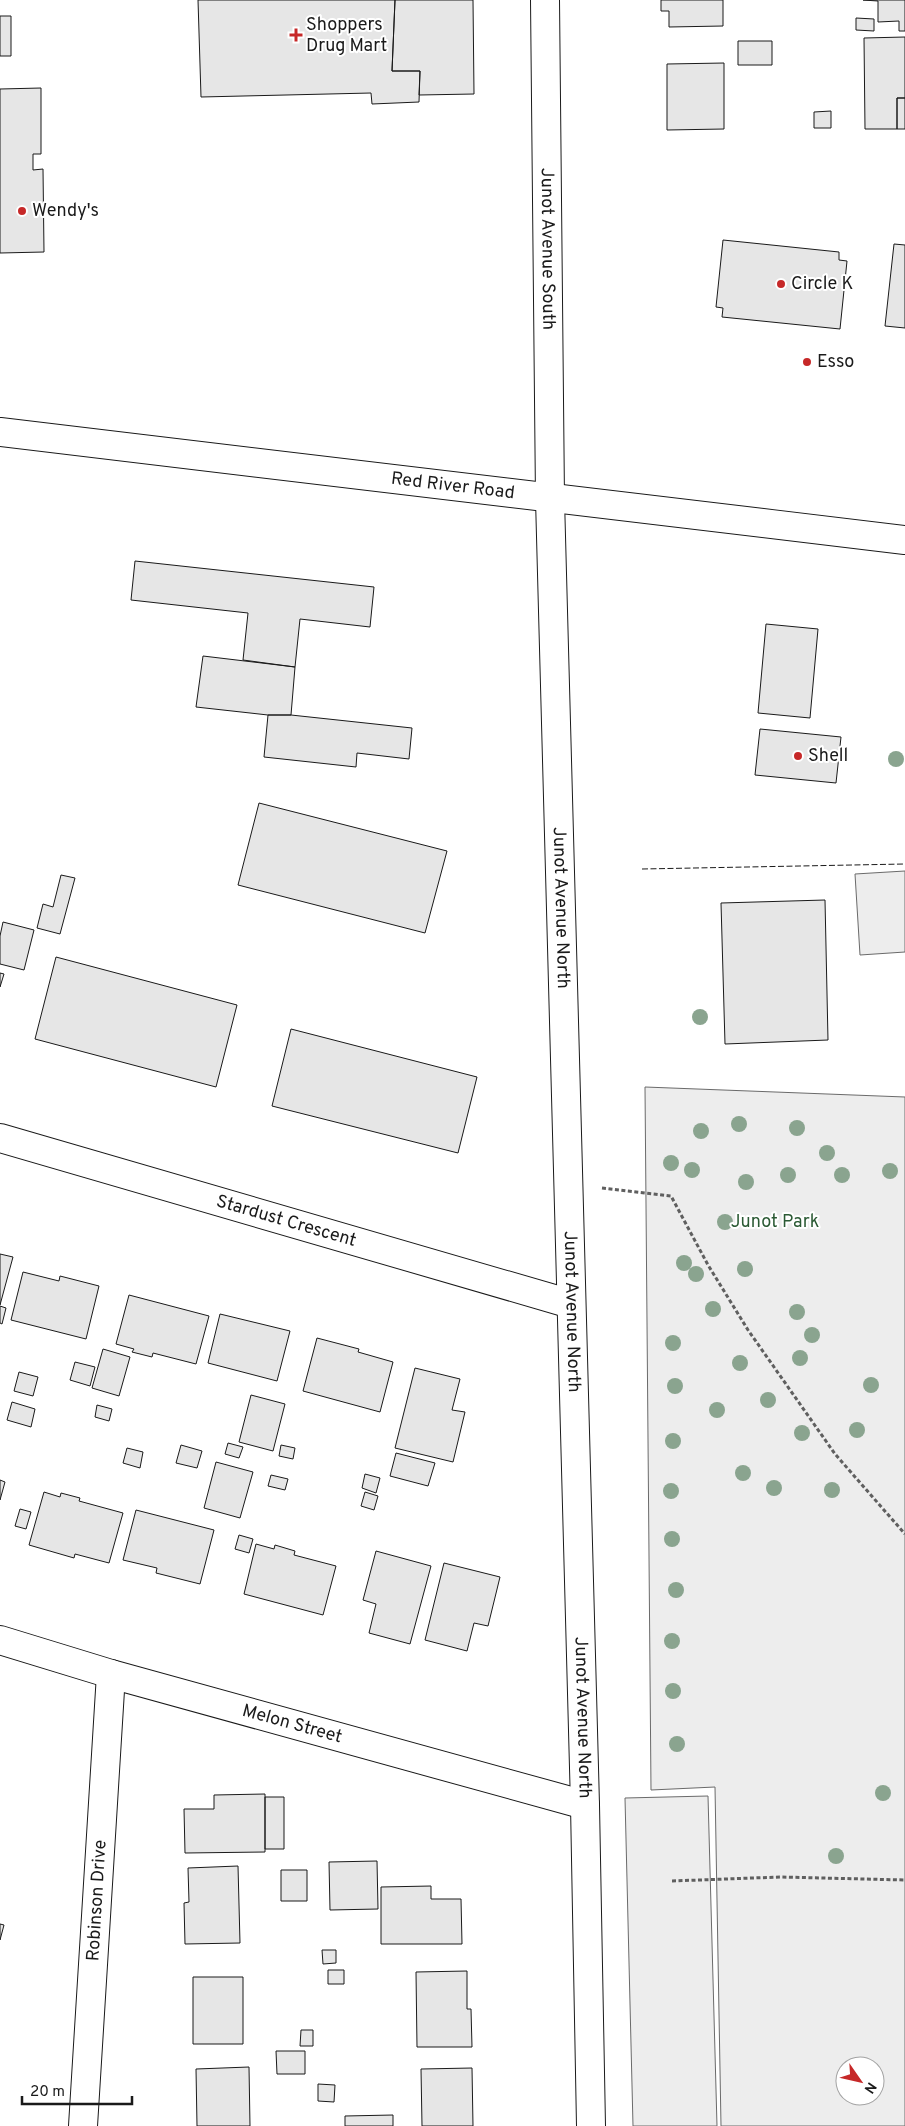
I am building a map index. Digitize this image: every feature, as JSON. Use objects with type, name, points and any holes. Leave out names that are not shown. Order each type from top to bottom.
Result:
[{"type":"main road","name":"Junot Avenue South","points":[[545,0],[550,499]]},
{"type":"main road","name":"Red River Road","points":[[0,432],[905,540]]},
{"type":"main road","name":"Junot Avenue North","points":[[550,499],[585,1805],[591,2126]]},
{"type":"main road","name":"Stardust Crescent","points":[[0,1138],[572,1304]]},
{"type":"main road","name":"Melon Street","points":[[0,1640],[111,1674],[585,1805]]},
{"type":"main road","name":"Robinson Drive","points":[[83,2126],[111,1674]]},
{"type":"path","points":[[569,1184],[671,1196],[708,1265],[748,1330],[835,1454],[905,1534]]},
{"type":"path","points":[[672,1882],[780,1877],[905,1880]]},
{"type":"shaded area","points":[[905,871],[905,952],[860,955],[855,874]]},
{"type":"shaded area","name":"Junot Park","points":[[645,1087],[905,1097],[905,2126],[721,2126],[715,1787],[651,1790]]},
{"type":"shaded area","points":[[708,1796],[717,2126],[633,2126],[625,1798]]},
{"type":"building","name":"Shoppers Drug Mart","points":[[198,0],[395,0],[392,71],[420,71],[419,102],[372,104],[371,93],[201,97]]},
{"type":"building","points":[[395,0],[473,0],[474,94],[419,95],[420,71],[392,71]]},
{"type":"building","points":[[661,0],[723,0],[723,26],[669,27],[669,11],[661,11]]},
{"type":"building","points":[[863,0],[905,0],[905,31],[899,31],[899,21],[878,22],[878,1]]},
{"type":"building","points":[[0,16],[11,16],[11,56],[0,56]]},
{"type":"building","points":[[856,18],[874,19],[874,31],[856,30]]},
{"type":"building","points":[[905,37],[905,98],[897,98],[897,129],[865,129],[864,38]]},
{"type":"building","points":[[738,41],[772,41],[772,65],[738,65]]},
{"type":"building","points":[[724,63],[724,129],[667,130],[667,64]]},
{"type":"building","name":"Wendy's","points":[[41,88],[41,154],[33,154],[33,170],[43,169],[44,252],[0,253],[0,89]]},
{"type":"building","points":[[897,98],[905,98],[905,129],[897,129]]},
{"type":"building","points":[[831,111],[831,128],[814,128],[814,112]]},
{"type":"building","name":"Circle K","points":[[723,240],[839,252],[839,260],[847,261],[840,329],[722,317],[723,308],[716,307]]},
{"type":"building","points":[[894,244],[905,245],[905,328],[885,326]]},
{"type":"building","points":[[135,561],[374,587],[370,627],[300,619],[295,667],[243,660],[248,613],[131,600]]},
{"type":"building","points":[[766,624],[818,629],[810,718],[758,713]]},
{"type":"building","points":[[203,656],[295,667],[291,715],[268,715],[196,707]]},
{"type":"building","points":[[268,715],[291,715],[412,728],[409,759],[357,753],[356,767],[264,757]]},
{"type":"building","name":"Shell","points":[[760,729],[841,737],[836,783],[755,775]]},
{"type":"building","points":[[259,803],[447,851],[425,933],[238,885]]},
{"type":"building","points":[[61,875],[75,878],[60,934],[37,928],[43,904],[53,907]]},
{"type":"building","points":[[825,900],[828,1040],[725,1044],[721,903]]},
{"type":"building","points":[[3,922],[34,930],[24,970],[0,964],[0,936]]},
{"type":"building","points":[[56,957],[237,1005],[216,1087],[35,1039]]},
{"type":"building","points":[[0,973],[4,974],[0,987]]},
{"type":"building","points":[[291,1029],[477,1077],[458,1153],[272,1106]]},
{"type":"building","points":[[0,1254],[13,1257],[0,1305]]},
{"type":"building","points":[[23,1272],[59,1281],[60,1276],[99,1286],[86,1339],[11,1320]]},
{"type":"building","points":[[129,1295],[209,1316],[196,1364],[153,1353],[152,1357],[132,1352],[134,1349],[116,1344]]},
{"type":"building","points":[[0,1306],[6,1308],[2,1324],[0,1323]]},
{"type":"building","points":[[220,1314],[290,1331],[277,1381],[208,1363]]},
{"type":"building","points":[[317,1338],[359,1349],[358,1352],[393,1362],[380,1412],[303,1391]]},
{"type":"building","points":[[103,1349],[130,1357],[119,1396],[92,1388]]},
{"type":"building","points":[[75,1362],[95,1367],[90,1386],[70,1380]]},
{"type":"building","points":[[415,1368],[460,1379],[452,1410],[465,1412],[453,1462],[395,1448]]},
{"type":"building","points":[[19,1372],[38,1377],[33,1396],[14,1391]]},
{"type":"building","points":[[251,1395],[285,1404],[273,1451],[239,1442]]},
{"type":"building","points":[[12,1402],[35,1409],[31,1427],[7,1420]]},
{"type":"building","points":[[97,1405],[112,1409],[109,1421],[95,1417]]},
{"type":"building","points":[[228,1443],[243,1447],[239,1458],[225,1454]]},
{"type":"building","points":[[181,1445],[202,1451],[197,1468],[176,1463]]},
{"type":"building","points":[[281,1445],[295,1448],[293,1459],[279,1456]]},
{"type":"building","points":[[127,1448],[143,1452],[140,1468],[123,1463]]},
{"type":"building","points":[[396,1453],[435,1463],[428,1486],[390,1476]]},
{"type":"building","points":[[216,1462],[253,1472],[240,1518],[204,1508]]},
{"type":"building","points":[[365,1474],[380,1478],[376,1493],[362,1488]]},
{"type":"building","points":[[271,1475],[288,1479],[285,1490],[268,1486]]},
{"type":"building","points":[[0,1480],[5,1482],[0,1500]]},
{"type":"building","points":[[44,1492],[60,1497],[61,1493],[80,1498],[79,1501],[123,1513],[109,1563],[75,1554],[74,1558],[29,1545]]},
{"type":"building","points":[[365,1492],[378,1496],[374,1510],[361,1506]]},
{"type":"building","points":[[20,1509],[31,1512],[26,1529],[15,1526]]},
{"type":"building","points":[[136,1510],[214,1530],[200,1584],[156,1573],[157,1568],[123,1560]]},
{"type":"building","points":[[239,1535],[253,1539],[249,1553],[235,1549]]},
{"type":"building","points":[[256,1544],[274,1549],[275,1545],[295,1551],[294,1555],[336,1566],[323,1615],[244,1594]]},
{"type":"building","points":[[376,1551],[431,1566],[410,1644],[369,1633],[376,1604],[363,1600]]},
{"type":"building","points":[[444,1563],[500,1577],[488,1626],[474,1623],[467,1651],[425,1640]]},
{"type":"building","points":[[265,1794],[265,1852],[185,1853],[184,1809],[214,1809],[214,1795]]},
{"type":"building","points":[[265,1797],[284,1797],[284,1849],[265,1849]]},
{"type":"building","points":[[377,1861],[378,1909],[330,1910],[329,1862]]},
{"type":"building","points":[[238,1866],[240,1943],[185,1944],[184,1903],[189,1902],[188,1868]]},
{"type":"building","points":[[281,1870],[307,1870],[307,1901],[281,1901]]},
{"type":"building","points":[[431,1886],[431,1899],[461,1899],[462,1944],[381,1944],[381,1887]]},
{"type":"building","points":[[0,1924],[4,1925],[0,1940]]},
{"type":"building","points":[[322,1950],[336,1950],[336,1963],[323,1964]]},
{"type":"building","points":[[328,1970],[344,1970],[344,1984],[328,1984]]},
{"type":"building","points":[[467,1971],[467,2009],[471,2009],[472,2047],[417,2047],[416,1972]]},
{"type":"building","points":[[193,1977],[243,1977],[243,2044],[193,2044]]},
{"type":"building","points":[[301,2030],[313,2030],[313,2046],[300,2046]]},
{"type":"building","points":[[276,2051],[305,2051],[305,2074],[277,2074]]},
{"type":"building","points":[[249,2067],[250,2126],[197,2126],[196,2069]]},
{"type":"building","points":[[472,2068],[473,2126],[422,2126],[421,2069]]},
{"type":"building","points":[[318,2084],[335,2085],[334,2102],[318,2101]]},
{"type":"building","points":[[393,2115],[393,2126],[345,2126],[345,2116]]},
{"type":"fence","points":[[642,869],[905,864]]},
{"type":"place","name":"Shoppers Drug Mart","points":[[296,35]]},
{"type":"place","name":"Wendy's","points":[[22,211]]},
{"type":"place","name":"Circle K","points":[[781,284]]},
{"type":"place","name":"Esso","points":[[807,362]]},
{"type":"place","name":"Shell","points":[[798,756]]}]
